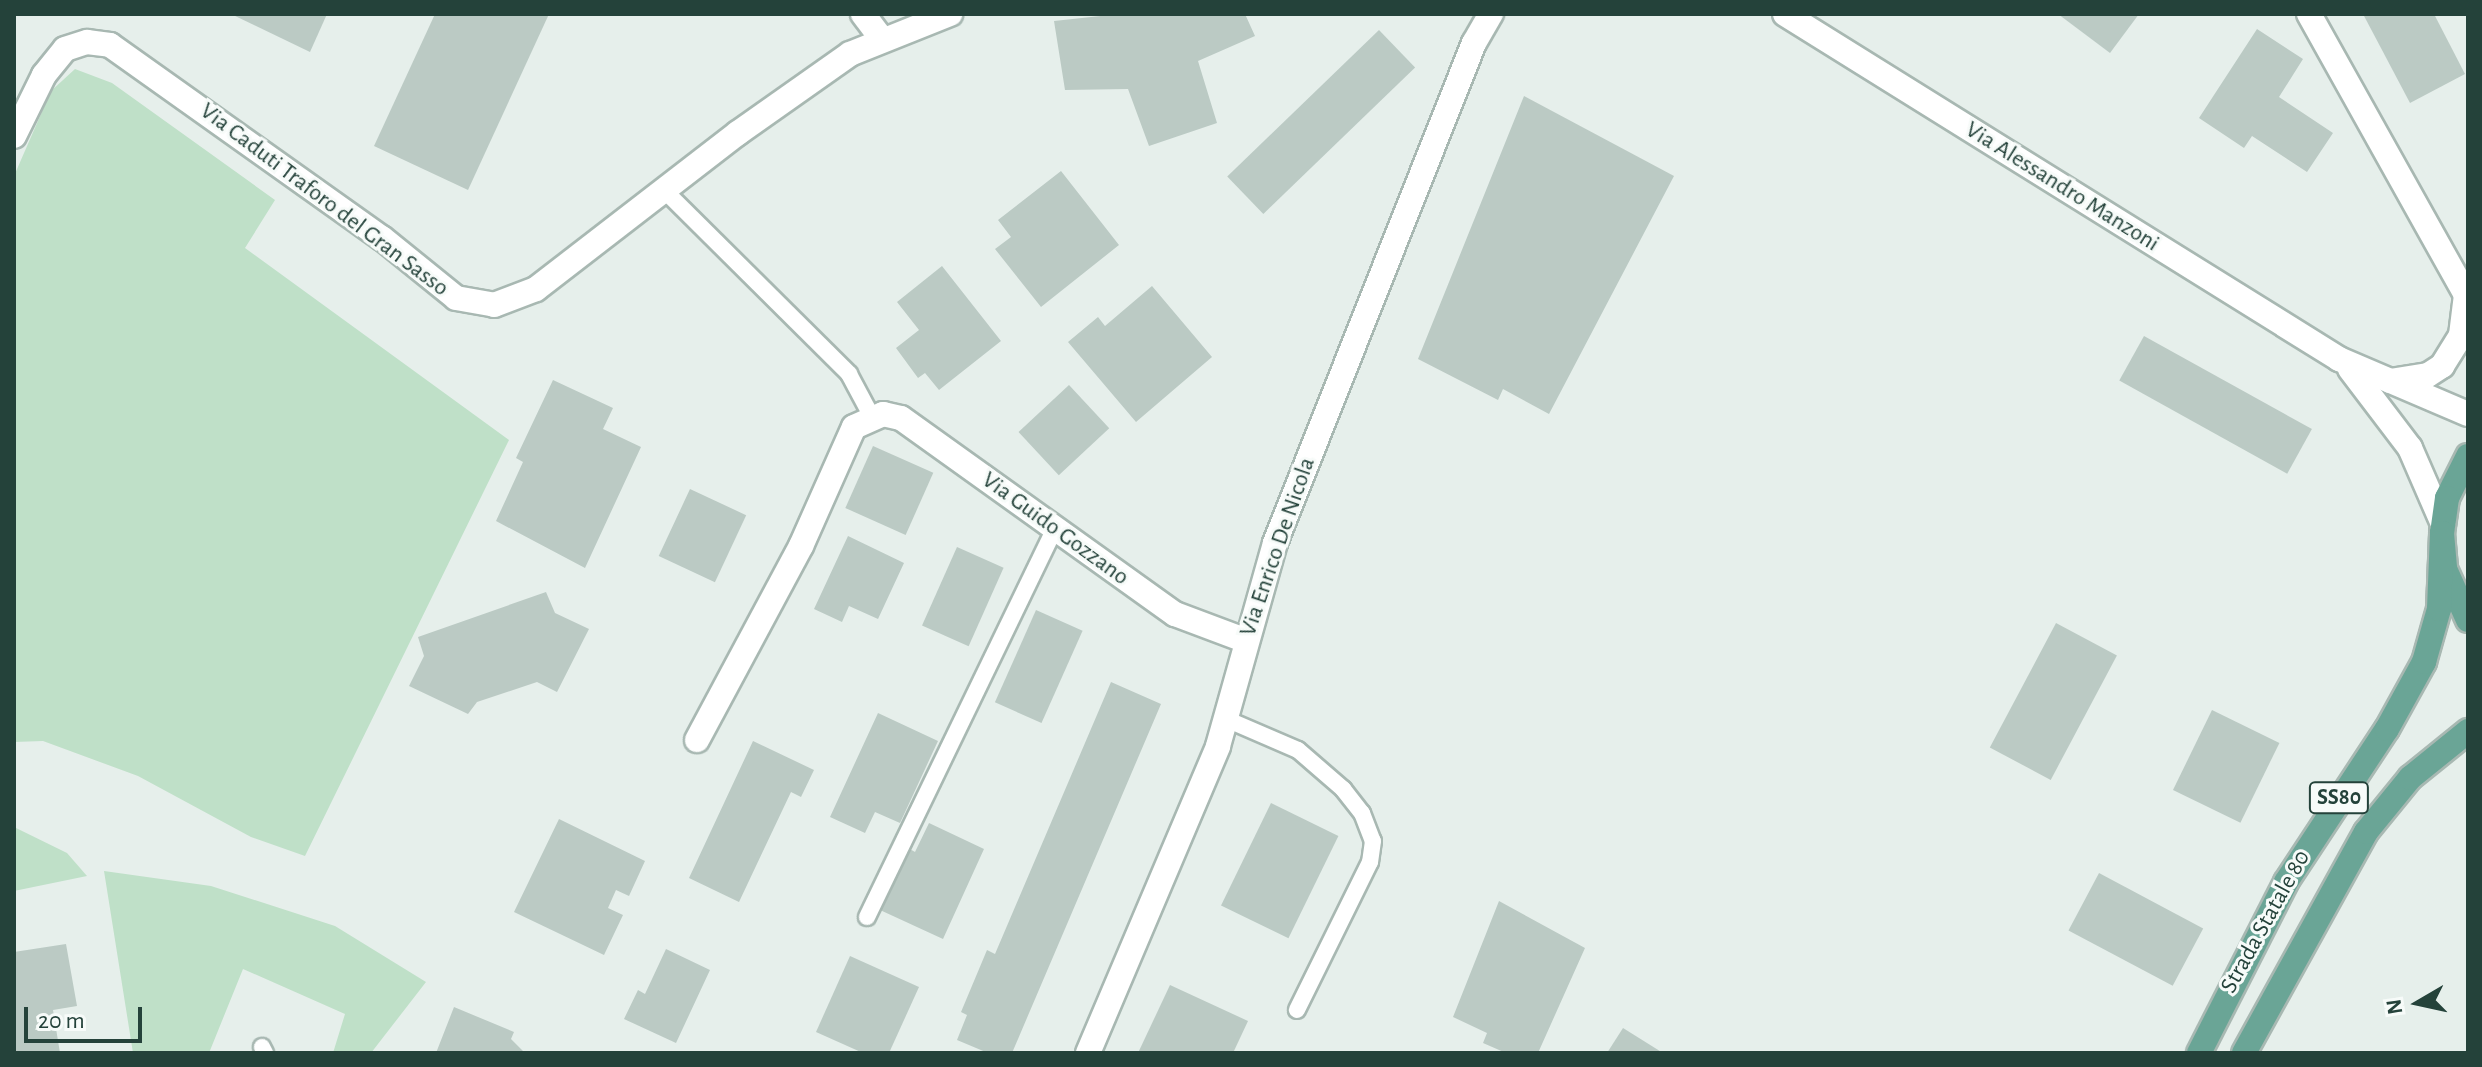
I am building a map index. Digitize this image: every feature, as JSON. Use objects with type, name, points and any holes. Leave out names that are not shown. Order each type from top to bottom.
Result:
[{"type":"main road","name":"SS80","points":[[2468,456],[2450,490],[2442,528],[2448,578],[2468,620]]},
{"type":"main road","name":"Strada Statale 80","points":[[2199,1053],[2292,871],[2387,729],[2424,662],[2439,609],[2442,528]]},
{"type":"main road","name":"Strada Statale 80","points":[[2244,1053],[2366,832],[2403,786],[2468,731]]},
{"type":"street","points":[[863,14],[881,38]]},
{"type":"street","name":"Via Caduti Traforo del Gran Sasso","points":[[14,136],[44,75],[65,49],[87,42],[110,45],[369,229],[456,298],[476,305],[512,301],[536,289],[803,85],[881,38],[950,14]]},
{"type":"street","name":"Via Enrico De Nicola","points":[[1474,43],[1479,14]]},
{"type":"street","name":"Via Enrico De Nicola","points":[[1088,1053],[1226,719],[1244,640],[1275,543],[1474,43],[1491,14]]},
{"type":"street","name":"Via Alessandro Manzoni","points":[[1785,14],[2339,359],[2468,414]]},
{"type":"street","points":[[2309,14],[2467,296],[2461,335],[2442,366],[2428,375],[2390,381]]},
{"type":"street","name":"Via Alessandro Manzoni","points":[[2339,359],[2398,429],[2419,464],[2442,528]]},
{"type":"street","points":[[697,740],[801,546],[850,435],[872,417]]},
{"type":"street","name":"Via Guido Gozzano","points":[[872,417],[901,418],[1184,620],[1244,640]]},
{"type":"lane","points":[[664,190],[849,374],[872,417]]},
{"type":"lane","points":[[867,917],[1054,530]]},
{"type":"lane","points":[[1226,719],[1298,750],[1343,789],[1362,813],[1373,841],[1370,862],[1297,1010]]},
{"type":"green space","points":[[75,69],[112,83],[275,200],[245,248],[509,440],[305,856],[251,837],[138,776],[43,741],[14,742],[14,176],[51,91]]},
{"type":"green space","points":[[14,827],[67,853],[87,876],[14,891]]},
{"type":"green space","points":[[104,871],[211,886],[335,926],[426,982],[371,1053],[333,1053],[345,1014],[243,969],[209,1053],[133,1053]]},
{"type":"building","points":[[231,14],[327,14],[310,52]]},
{"type":"building","points":[[435,14],[549,14],[468,190],[374,146]]},
{"type":"building","points":[[1119,14],[1245,14],[1255,36],[1198,61],[1217,123],[1149,146],[1128,89],[1065,90],[1054,21]]},
{"type":"building","points":[[2058,14],[2139,14],[2110,53]]},
{"type":"building","points":[[2363,14],[2434,14],[2465,74],[2410,103]]},
{"type":"building","points":[[2257,29],[2303,59],[2279,97],[2333,133],[2307,172],[2252,136],[2244,148],[2199,118]]},
{"type":"building","points":[[1379,30],[1415,67],[1263,214],[1227,177]]},
{"type":"building","points":[[1524,96],[1674,176],[1549,414],[1503,389],[1498,400],[1418,359]]},
{"type":"building","points":[[1061,171],[1119,245],[1041,307],[995,249],[1011,237],[998,220]]},
{"type":"building","points":[[942,266],[1001,341],[939,390],[925,373],[918,378],[896,348],[919,330],[897,302]]},
{"type":"building","points":[[1152,286],[1212,357],[1136,422],[1068,342],[1098,317],[1105,326]]},
{"type":"building","points":[[2144,336],[2312,429],[2287,474],[2119,381]]},
{"type":"building","points":[[553,380],[613,408],[603,429],[641,447],[585,568],[496,521],[523,462],[516,458]]},
{"type":"building","points":[[1069,385],[1109,428],[1059,475],[1019,432]]},
{"type":"building","points":[[873,446],[933,473],[906,535],[845,508]]},
{"type":"building","points":[[690,489],[746,515],[715,582],[659,556]]},
{"type":"building","points":[[848,536],[904,563],[878,619],[849,606],[842,622],[814,609]]},
{"type":"building","points":[[957,547],[1004,568],[969,646],[922,626]]},
{"type":"building","points":[[546,592],[555,613],[589,629],[557,692],[537,682],[477,702],[468,714],[409,686],[424,656],[418,637]]},
{"type":"building","points":[[1036,610],[1083,631],[1042,723],[995,702]]},
{"type":"building","points":[[2056,623],[2117,655],[2051,780],[1990,747]]},
{"type":"building","points":[[1111,682],[1161,704],[1012,1053],[988,1053],[957,1040],[967,1015],[961,1012],[987,950],[995,954]]},
{"type":"building","points":[[2212,710],[2279,743],[2240,823],[2173,790]]},
{"type":"building","points":[[878,713],[938,741],[900,823],[875,812],[865,833],[830,817]]},
{"type":"building","points":[[753,741],[814,770],[801,797],[791,792],[739,902],[689,878]]},
{"type":"building","points":[[1271,803],[1338,836],[1288,938],[1221,905]]},
{"type":"building","points":[[559,819],[645,861],[629,896],[616,890],[608,908],[623,915],[604,955],[514,912]]},
{"type":"building","points":[[929,823],[984,849],[943,939],[880,910],[908,848],[915,852]]},
{"type":"building","points":[[2099,873],[2203,928],[2173,986],[2068,930]]},
{"type":"building","points":[[1499,901],[1585,948],[1538,1053],[1506,1053],[1483,1043],[1487,1033],[1453,1017]]},
{"type":"building","points":[[66,944],[77,1006],[53,1010],[60,1053],[14,1053],[14,952]]},
{"type":"building","points":[[666,949],[710,970],[676,1043],[624,1019],[638,990],[645,994]]},
{"type":"building","points":[[850,956],[919,987],[889,1053],[863,1053],[816,1032]]},
{"type":"building","points":[[1170,985],[1248,1021],[1233,1053],[1138,1053]]},
{"type":"building","points":[[454,1007],[514,1032],[511,1039],[525,1053],[436,1053]]},
{"type":"building","points":[[1623,1028],[1663,1053],[1607,1053]]}]
